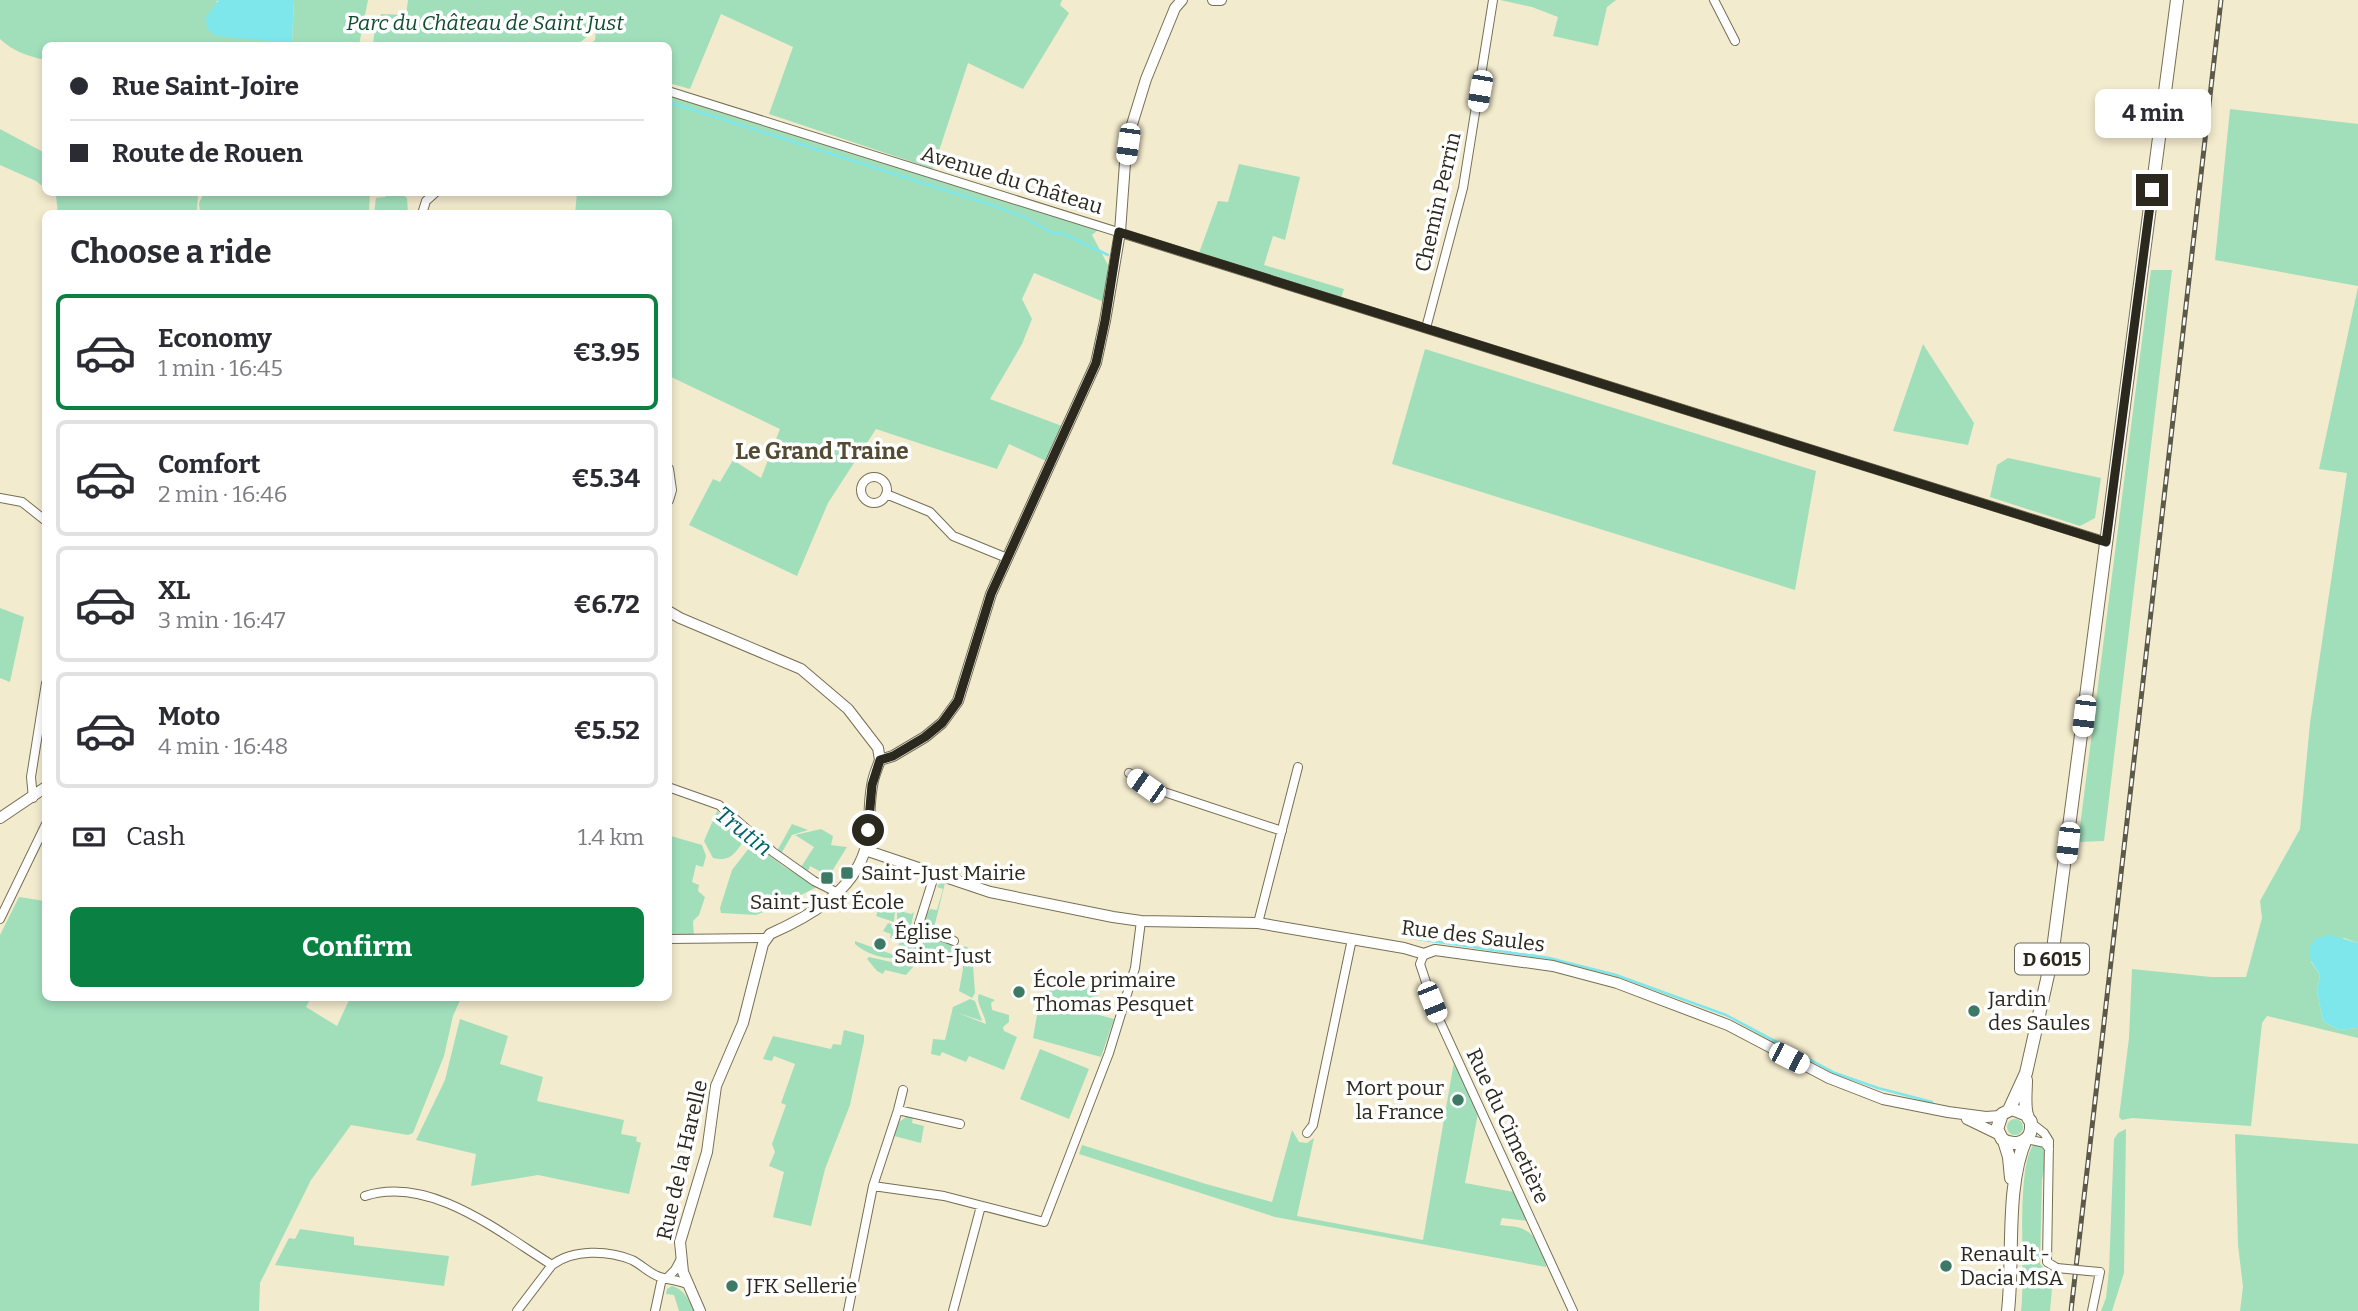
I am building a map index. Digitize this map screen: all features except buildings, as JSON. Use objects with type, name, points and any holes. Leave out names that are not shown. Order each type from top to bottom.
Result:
[{"type":"main road","name":"D 6015","points":[[2004,1113],[2026,1073],[2052,957],[2176,0]]},
{"type":"main road","name":"D 6015","points":[[2026,1073],[2029,1119]]},
{"type":"main road","points":[[2008,1311],[2013,1199],[2019,1158],[2031,1130],[2029,1119],[2018,1110],[2004,1113],[1997,1123],[2009,1157],[2013,1199]]},
{"type":"main road","points":[[2001,1138],[2016,1144],[2026,1139]]},
{"type":"street","points":[[880,760],[893,756],[925,737],[942,723],[958,701],[982,619],[1096,363],[1119,232],[1130,131],[1146,79],[1175,8],[1182,0]]},
{"type":"street","points":[[1213,0],[1221,0]]},
{"type":"street","name":"Chemin Perrin","points":[[1426,328],[1463,188],[1493,0]]},
{"type":"street","points":[[1714,0],[1735,41]]},
{"type":"street","name":"Avenue du Château","points":[[672,92],[2106,542]]},
{"type":"street","points":[[886,495],[930,512],[953,536],[1007,558]]},
{"type":"street","points":[[0,498],[22,502],[42,517]]},
{"type":"street","points":[[672,613],[801,669],[848,709],[878,748],[880,760],[872,785],[865,850],[857,868],[836,892],[808,917],[766,938],[672,939]]},
{"type":"street","points":[[33,798],[31,777],[42,707]]},
{"type":"street","points":[[1258,923],[1298,767]]},
{"type":"street","points":[[1129,774],[1146,786],[1283,831]]},
{"type":"street","points":[[672,788],[719,805],[773,852],[814,881],[836,892]]},
{"type":"street","points":[[0,818],[42,791]]},
{"type":"street","points":[[0,919],[42,832]]},
{"type":"street","name":"Rue des Saules","points":[[865,850],[990,892],[1141,920],[1258,923],[1404,948],[1424,954],[1435,950],[1553,966],[1617,983],[1728,1025],[1829,1078],[1883,1098],[1986,1117],[2004,1113]]},
{"type":"street","points":[[935,873],[919,925],[922,929],[954,941]]},
{"type":"street","points":[[873,1186],[944,1196],[1044,1222],[1109,1053],[1135,968],[1141,920]]},
{"type":"street","name":"Rue de la Harelle","points":[[700,1311],[687,1284],[680,1241],[707,1152],[716,1086],[743,1023],[766,938]]},
{"type":"street","points":[[1307,1133],[1315,1117],[1352,939]]},
{"type":"street","name":"Rue du Cimetière","points":[[1424,954],[1420,964],[1437,1015],[1573,1311]]},
{"type":"street","points":[[848,1311],[873,1186],[903,1090]]},
{"type":"street","points":[[898,1110],[960,1124]]},
{"type":"street","name":"Rue des Saules","points":[[1948,1112],[2001,1138]]},
{"type":"street","points":[[2029,1119],[2049,1141],[2047,1262],[2057,1268],[2100,1272],[2092,1311]]},
{"type":"street","points":[[2026,1139],[2045,1143],[2050,1152]]},
{"type":"street","points":[[365,1196],[383,1190],[435,1198],[454,1205],[552,1265]]},
{"type":"street","points":[[953,1311],[981,1206]]},
{"type":"street","points":[[517,1311],[552,1265],[560,1258],[575,1253],[592,1252],[630,1259],[664,1278],[687,1284]]},
{"type":"street","points":[[655,1311],[664,1278],[675,1270],[681,1259]]},
{"type":"green space","points":[[0,0],[219,0],[216,2],[290,42],[42,42],[42,59],[21,53],[0,39]]},
{"type":"green space","points":[[294,0],[368,0],[360,42],[292,42]]},
{"type":"green space","name":"Parc du Château de Saint Just","points":[[408,0],[1062,0],[1060,5],[1069,13],[1023,89],[968,63],[933,169],[769,114],[793,47],[721,14],[690,89],[672,84],[672,42],[593,42],[596,29],[581,42],[373,42],[376,18],[382,14],[406,15]]},
{"type":"green space","points":[[1500,0],[1616,0],[1607,7],[1598,46],[1553,36],[1558,17],[1532,7]]},
{"type":"green space","points":[[672,96],[1098,230],[1092,235],[1108,265],[1104,302],[1034,273],[1022,299],[1032,319],[1022,344],[990,399],[1062,426],[1046,461],[1009,444],[997,469],[876,429],[828,503],[797,576],[689,525],[713,479],[720,482],[733,460],[761,478],[780,429],[672,377],[672,210],[575,210],[577,196],[672,196]]},
{"type":"green space","points":[[2230,109],[2358,124],[2358,286],[2215,260]]},
{"type":"green space","points":[[0,129],[42,151],[42,186],[36,181],[0,165]]},
{"type":"green space","points":[[1239,164],[1300,177],[1285,240],[1273,236],[1264,265],[1344,289],[1341,298],[1199,253],[1218,201],[1228,202]]},
{"type":"green space","points":[[56,196],[198,196],[197,210],[58,210]]},
{"type":"green space","points":[[202,196],[370,196],[369,210],[200,210]]},
{"type":"green space","points":[[404,196],[407,198],[408,210],[374,210],[376,198]]},
{"type":"green space","points":[[2151,270],[2172,270],[2104,841],[2078,842]]},
{"type":"green space","points":[[2358,287],[2358,943],[2344,938],[2311,962],[2320,975],[2317,991],[2323,1021],[2339,1030],[2358,1028],[2358,1038],[2267,1016],[2262,1023],[2251,1126],[2132,1118],[2122,1120],[2119,1117],[2129,1038],[2132,969],[2211,977],[2246,977],[2262,918],[2260,901],[2300,829],[2310,723],[2347,473],[2319,469]]},
{"type":"green space","points":[[1923,344],[1974,423],[1968,445],[1893,431]]},
{"type":"green space","points":[[1425,349],[1816,471],[1795,590],[1392,464]]},
{"type":"green space","points":[[2008,458],[2101,478],[2095,518],[2080,526],[1990,497],[1997,465]]},
{"type":"green space","points":[[0,608],[24,617],[10,682],[0,678]]},
{"type":"green space","points":[[717,811],[747,836],[737,850],[725,859],[713,858],[704,841]]},
{"type":"green space","points":[[792,824],[808,830],[792,835],[781,854],[777,851]]},
{"type":"green space","points":[[821,829],[833,836],[831,845],[847,847],[829,876],[810,866],[808,871],[801,867],[814,847],[795,835]]},
{"type":"green space","points":[[672,836],[702,845],[706,856],[703,867],[696,865],[692,882],[699,885],[698,891],[705,897],[699,915],[693,921],[694,937],[672,936]]},
{"type":"green space","points":[[753,843],[817,887],[756,915],[721,913],[720,908],[732,870]]},
{"type":"green space","points":[[940,882],[945,883],[933,932],[925,928],[922,922],[930,909],[937,910],[943,889],[937,887]]},
{"type":"green space","points":[[874,895],[884,898],[882,905],[895,909],[894,922],[876,916],[880,905],[871,902]]},
{"type":"green space","points":[[19,897],[42,901],[42,1001],[309,1001],[306,1007],[337,1026],[349,1001],[460,1001],[453,1016],[444,1056],[413,1133],[408,1135],[351,1125],[311,1180],[260,1283],[259,1311],[0,1311],[0,935]]},
{"type":"green space","points":[[897,910],[911,914],[914,912],[911,926],[897,923]]},
{"type":"green space","points":[[888,923],[917,933],[919,939],[916,951],[901,958],[885,958],[868,953],[855,944],[855,941],[894,955],[900,942],[883,931]]},
{"type":"green space","points":[[928,935],[953,944],[950,959],[927,951],[906,975],[885,970],[883,974],[867,959],[911,961],[921,950],[924,937]]},
{"type":"green space","points":[[962,946],[972,952],[975,993],[972,998],[959,991],[963,969]]},
{"type":"green space","points":[[1050,981],[1100,986],[1095,1008],[1049,996]]},
{"type":"green space","points":[[979,994],[995,1000],[991,1003],[992,1010],[1009,1015],[1009,1022],[1003,1027],[1004,1031],[1017,1037],[1004,1070],[969,1056],[966,1062],[942,1052],[940,1056],[931,1054],[933,1039],[945,1040],[953,1007],[970,999],[975,1001],[982,1021],[958,1013],[986,1024],[978,1001]]},
{"type":"green space","points":[[1050,1002],[1114,1019],[1101,1057],[1033,1038],[1037,1015],[1042,1015]]},
{"type":"green space","points":[[460,1019],[508,1036],[500,1064],[543,1077],[537,1101],[624,1120],[621,1134],[637,1137],[636,1141],[641,1143],[629,1194],[538,1175],[471,1186],[476,1154],[416,1140],[445,1080]]},
{"type":"green space","points":[[844,1030],[864,1035],[864,1041],[850,1105],[825,1169],[811,1226],[773,1217],[784,1172],[769,1166],[775,1152],[772,1144],[786,1105],[781,1103],[795,1064],[774,1056],[772,1061],[763,1059],[773,1036],[831,1049],[833,1044],[841,1045]]},
{"type":"green space","points":[[1040,1049],[1089,1069],[1069,1119],[1020,1099]]},
{"type":"green space","points":[[1454,1062],[1478,1113],[1465,1183],[1514,1192],[1528,1221],[1502,1218],[1500,1225],[1521,1228],[1532,1235],[1543,1251],[1546,1267],[1275,1217],[1079,1154],[1082,1145],[1272,1202],[1292,1130],[1299,1142],[1307,1143],[1314,1138],[1297,1216],[1423,1240]]},
{"type":"green space","points":[[906,1117],[913,1117],[912,1123],[924,1126],[921,1143],[894,1136],[899,1122]]},
{"type":"green space","points":[[2012,1119],[2018,1119],[2023,1127],[2021,1133],[2012,1135],[2007,1130],[2007,1124]]},
{"type":"green space","points":[[2126,1129],[2124,1273],[2112,1311],[2101,1311],[2106,1298],[2109,1271],[2114,1139]]},
{"type":"green space","points":[[2235,1134],[2358,1144],[2358,1311],[2240,1311],[2243,1287],[2238,1245]]},
{"type":"green space","points":[[2034,1144],[2042,1147],[2046,1157],[2042,1180],[2040,1264],[2053,1277],[2050,1311],[2021,1311],[2023,1197],[2028,1156]]},
{"type":"green space","points":[[300,1229],[354,1237],[354,1245],[449,1256],[444,1286],[275,1265],[289,1238],[295,1239]]},
{"type":"green space","points":[[672,1286],[683,1292],[694,1311],[679,1311],[674,1295],[666,1294],[667,1289]]},
{"type":"water","points":[[219,0],[294,0],[292,42],[217,36],[207,29],[206,17]]},
{"type":"water","points":[[2330,935],[2358,943],[2358,1028],[2339,1030],[2323,1021],[2317,991],[2320,975],[2311,961],[2309,949],[2315,939]]},
{"type":"waterway","points":[[672,103],[992,205],[1108,255]]},
{"type":"waterway","points":[[1411,938],[1549,958],[1616,975],[1726,1015],[1835,1073],[1932,1102]]},
{"type":"railway","points":[[2071,1311],[2221,0]]},
{"type":"place","name":"Saint-Just Mairie","points":[[847,873]]},
{"type":"place","name":"Saint-Just École","points":[[827,878]]},
{"type":"place","name":"Église Saint-Just","points":[[880,944]]},
{"type":"place","name":"École primaire Thomas Pesquet","points":[[1019,992]]},
{"type":"place","name":"Jardin des Saules","points":[[1974,1011]]},
{"type":"place","name":"Mort pour la France","points":[[1458,1100]]},
{"type":"place","name":"Renault - Dacia MSA","points":[[1946,1266]]},
{"type":"place","name":"JFK Sellerie","points":[[732,1286]]},
{"type":"district","name":"Le Grand Traine","points":[[822,451]]},
{"type":"route","points":[[868,830],[872,785],[880,760],[893,756],[925,737],[942,723],[958,701],[991,594],[1096,363],[1119,232],[2106,542],[2152,190]]},
{"type":"water label","name":"Trutin","points":[[744,831]]}]
